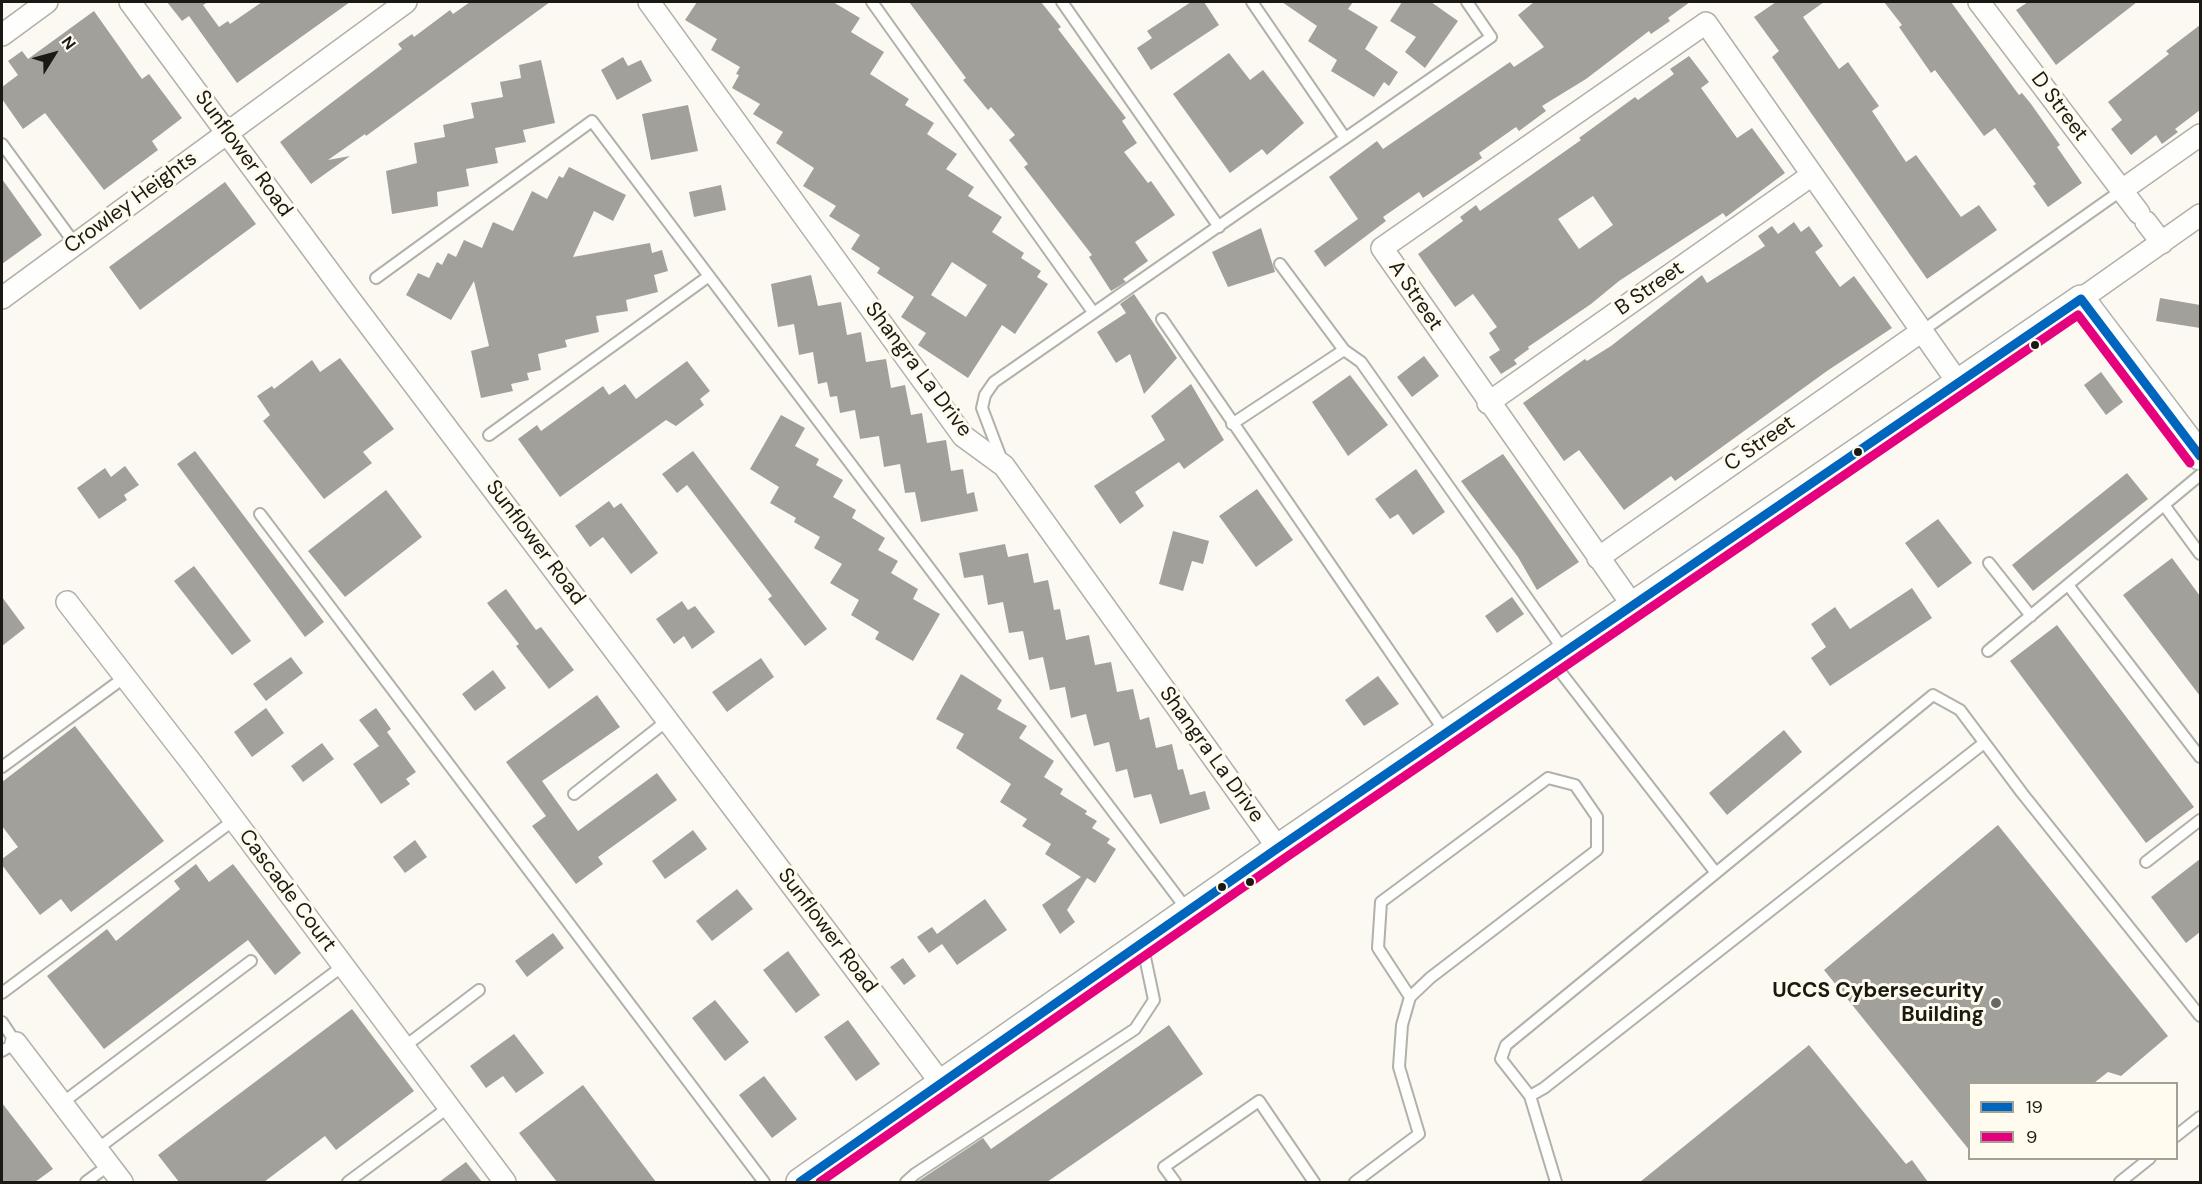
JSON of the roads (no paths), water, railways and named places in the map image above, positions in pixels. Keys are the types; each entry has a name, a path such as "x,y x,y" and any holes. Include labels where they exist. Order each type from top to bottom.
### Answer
{"street":[{"path":"2,35 47,2"},
{"name":"Sunflower Road","path":"130,2 348,297 941,1083"},
{"name":"Crowley Heights","path":"2,298 406,2"},
{"name":"Shangra La Drive","path":"649,2 963,435 1004,466 1278,848"},
{"name":"D Street","path":"1985,3 2162,243"},
{"name":"A Street","path":"1633,606 1488,403 1382,248 1706,24 1812,175"},
{"path":"2121,189 2200,135"},
{"path":"1812,175 1959,384"},
{"name":"B Street","path":"1488,403 1812,175"},
{"path":"801,1182 1278,848 1959,384 2200,215"},
{"path":"2081,299 2200,456"},
{"name":"C Street","path":"1598,558 1922,331"},
{"name":"Cascade Court","path":"67,602 234,820 505,1182"},
{"path":"9,1047 62,1103 122,1182"}],"lane":[{"path":"872,2 1093,312"},
{"path":"1062,2 1218,227"},
{"path":"1252,2 1345,138"},
{"path":"1004,466 982,408 985,395 994,382 1491,37 1467,2"},
{"path":"376,278 592,121 1188,911"},
{"path":"2,144 75,244"},
{"path":"1922,331 2121,189"},
{"path":"1280,264 1344,350 1361,362 1559,657 1716,873"},
{"path":"489,435 709,276"},
{"path":"1162,319 1446,734"},
{"path":"1232,424 1344,350"},
{"path":"1988,651 2200,475"},
{"path":"2164,505 2200,554"},
{"path":"260,514 764,1182"},
{"path":"1989,563 2031,616"},
{"path":"2068,585 2200,757"},
{"path":"2,767 125,677"},
{"path":"1557,1182 1530,1096 1501,1059 1506,1045 1933,695 1960,710 2200,1016"},
{"path":"574,794 668,720"},
{"path":"1530,1096 1544,1088 1984,743"},
{"path":"1355,1182 1419,1134 1399,1066 1402,1025 1410,997 1430,978 1596,850 1597,818 1575,785 1548,778 1381,902 1378,948 1410,997"},
{"path":"2,993 234,820"},
{"path":"2146,862 2200,820"},
{"path":"906,1182 925,1167 1135,1029 1154,1000 1142,943"},
{"path":"62,1103 251,961"},
{"path":"86,1182 103,1157 343,966"},
{"path":"404,1047 479,990"},
{"path":"2,1022 9,1047"},
{"path":"1175,1182 1164,1167 1259,1101 1314,1182"},
{"path":"348,1182 449,1107"},
{"path":"2178,1134 2200,1117"},
{"path":"2120,1182 2148,1160"}],"place":[{"name":"UCCS Cybersecurity Building","path":"1996,1003"}]}
